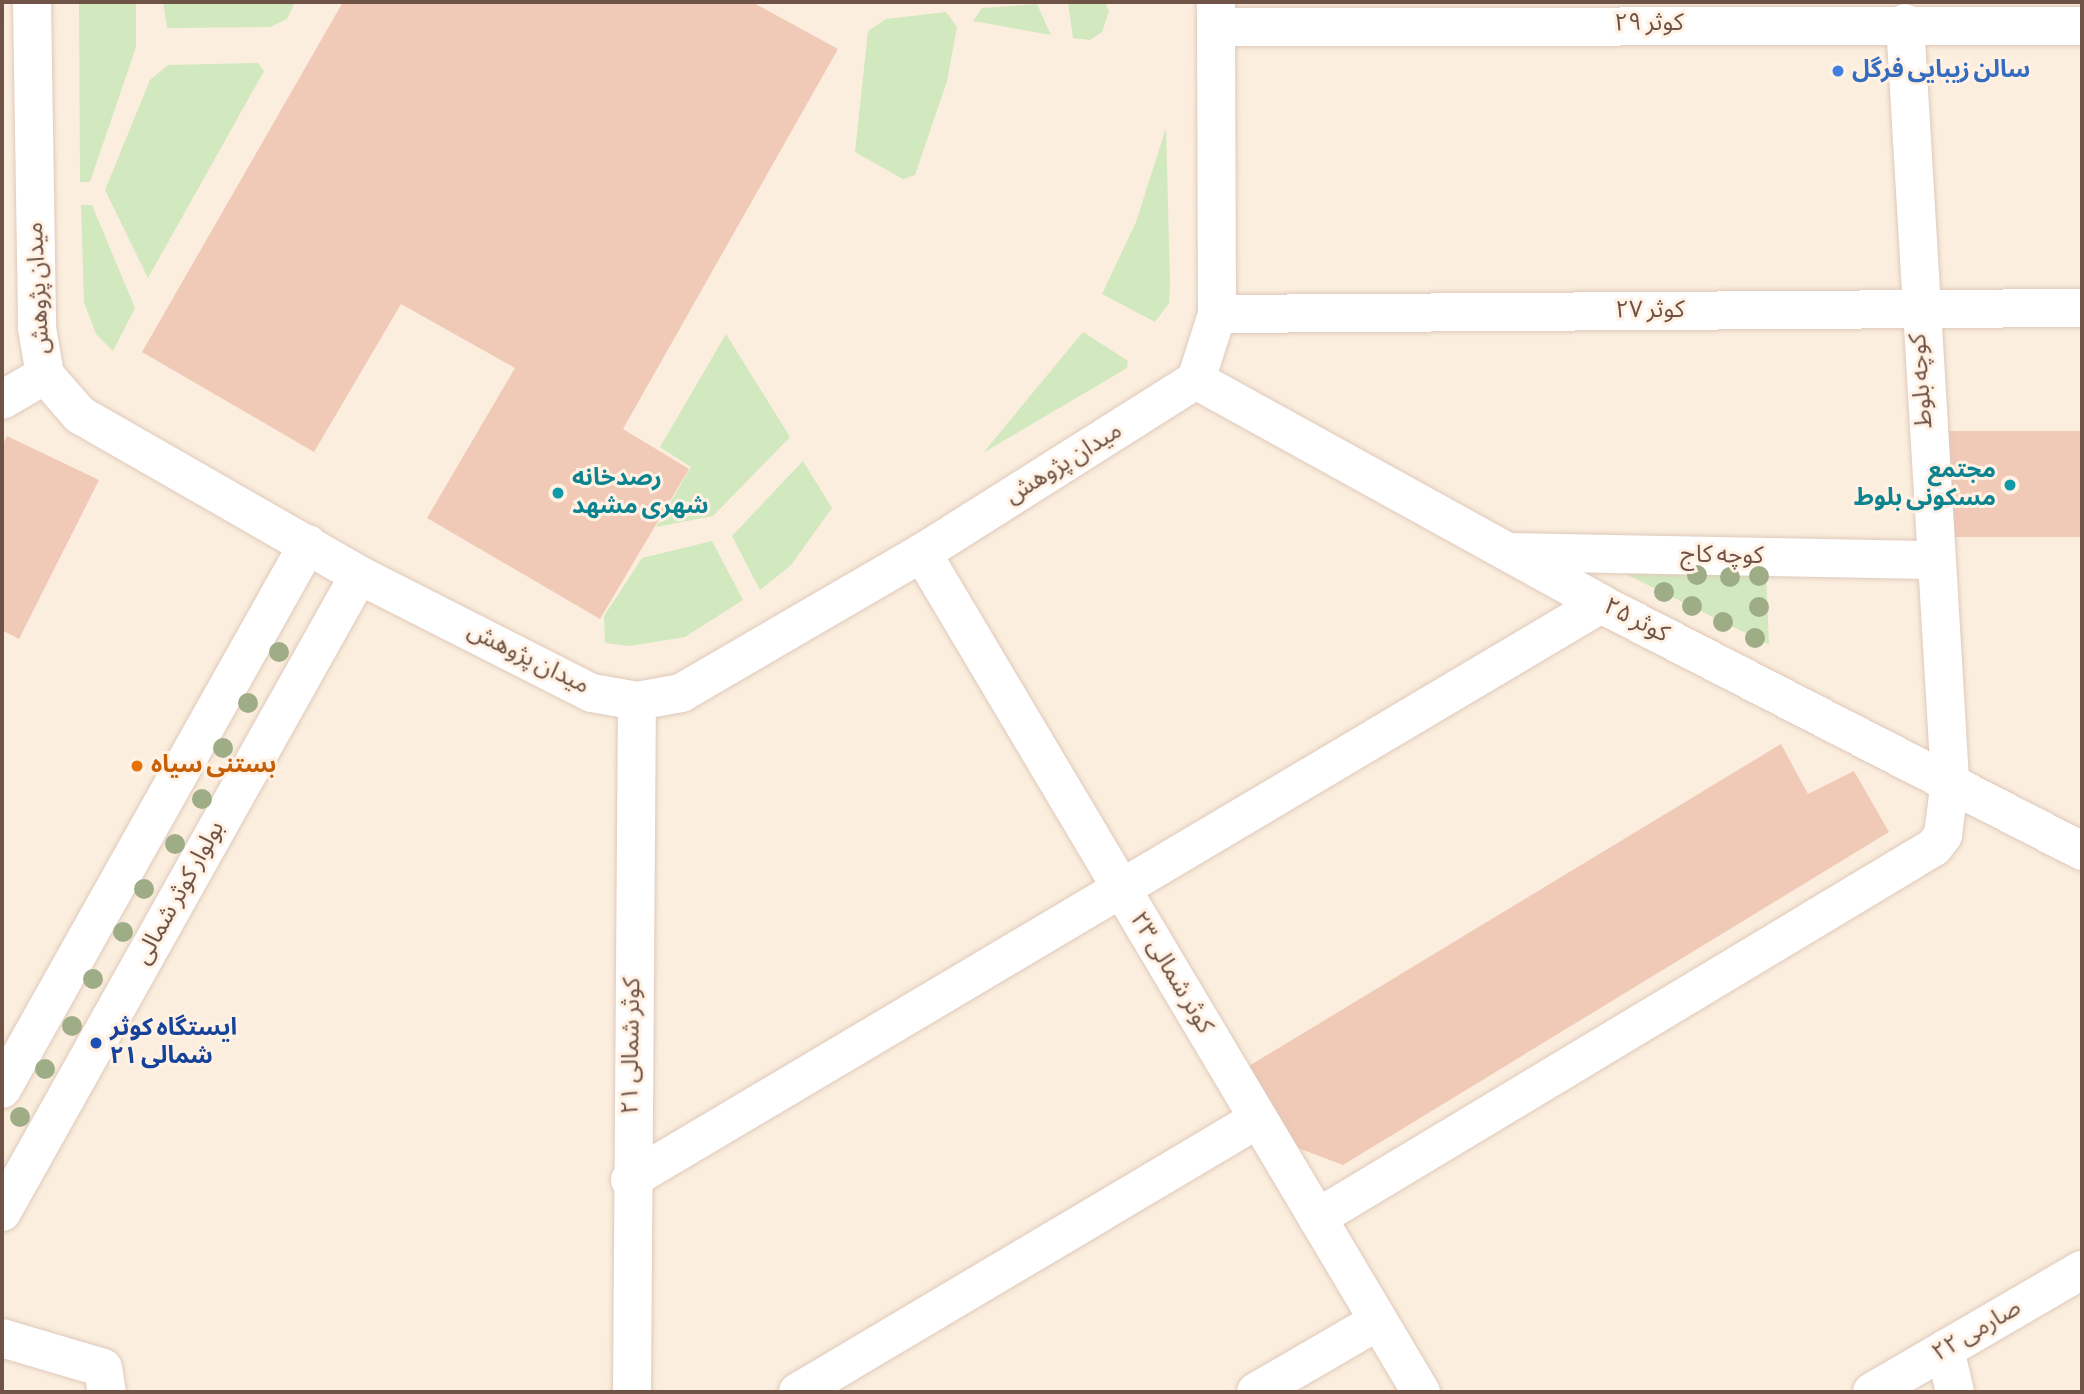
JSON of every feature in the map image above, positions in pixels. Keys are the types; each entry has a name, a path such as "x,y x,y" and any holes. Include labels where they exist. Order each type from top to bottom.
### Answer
{"street":[{"name":"میدان پژوهش","path":"32,2 17,55 37,328 44,375 80,415 359,575 593,693 638,701 681,693 922,553 1196,380"},
{"name":"کوثر ۲۹","path":"1216,15 1905,23 1984,11 2082,26"},
{"path":"1196,380 1217,314 1216,15"},
{"name":"کوچه بلوط","path":"1317,1218 1934,847 1943,835 1951,780 1917,309 1905,23"},
{"name":"کوثر ۲۷","path":"1217,314 2082,308"},
{"path":"2,400 44,375"},
{"name":"کوثر ۲۵","path":"1196,380 1601,604 1951,780 2082,851"},
{"path":"2,1089 308,544"},
{"name":"کوچه کاج","path":"1509,552 1934,560"},
{"name":"کوثر شمالی ۲۳","path":"922,553 1422,1392"},
{"name":"بولوار کوثر شمالی","path":"2,1212 359,575"},
{"path":"630,1180 1601,604"},
{"name":"کوثر شمالی ۲۱","path":"632,1392 630,1180 638,701"},
{"path":"798,1392 1258,1119"},
{"name":"صارمی ۲۲","path":"1872,1392 2082,1270"},
{"path":"1256,1392 1378,1321"},
{"path":"2,1338 103,1368 107,1392"},
{"path":"1945,1349 1955,1392"}],"green space":[{"path":"79,2 136,2 136,47 90,182 80,182"},
{"path":"163,2 295,2 287,19 270,27 167,28"},
{"path":"1068,2 1105,2 1109,11 1102,32 1090,40 1073,38"},
{"path":"1037,4 1051,35 973,21 982,8"},
{"path":"946,12 957,27 947,81 915,175 903,179 855,152 868,31 886,19"},
{"path":"258,63 264,71 148,278 105,190 150,80 168,65"},
{"path":"1166,128 1169,303 1155,322 1102,294 1136,222"},
{"path":"81,205 92,205 135,308 113,351 96,334 84,302"},
{"path":"1083,332 1128,361 1127,368 983,453"},
{"path":"726,334 790,437 713,516 656,527 691,467 660,447"},
{"path":"803,461 832,508 791,565 760,590 732,536"},
{"path":"712,541 743,600 685,637 630,646 605,643 604,616 642,558"},
{"path":"1607,565 1766,571 1769,644 1768,644"}],"building":[{"path":"343,2 752,2 838,49 623,429 689,469 600,619 427,518 515,368 401,304 314,452 142,352"},
{"name":"مجتمع مسکونی بلوط","path":"1937,431 2082,431 2082,537 1937,537"},
{"path":"7,436 99,480 19,639 2,630 2,446"},
{"path":"1781,744 1808,794 1854,771 1889,832 1343,1165 1298,1148 1249,1066"}],"place":[{"name":"سالن زیبایی فرگل","path":"1838,71"},
{"name":"مجتمع مسکونی بلوط","path":"2010,485"},
{"name":"رصدخانه شهری مشهد","path":"558,493"},
{"name":"بستنی سیاه","path":"137,766"},
{"name":"ایستگاه کوثر شمالی ۲۱","path":"96,1043"}]}
